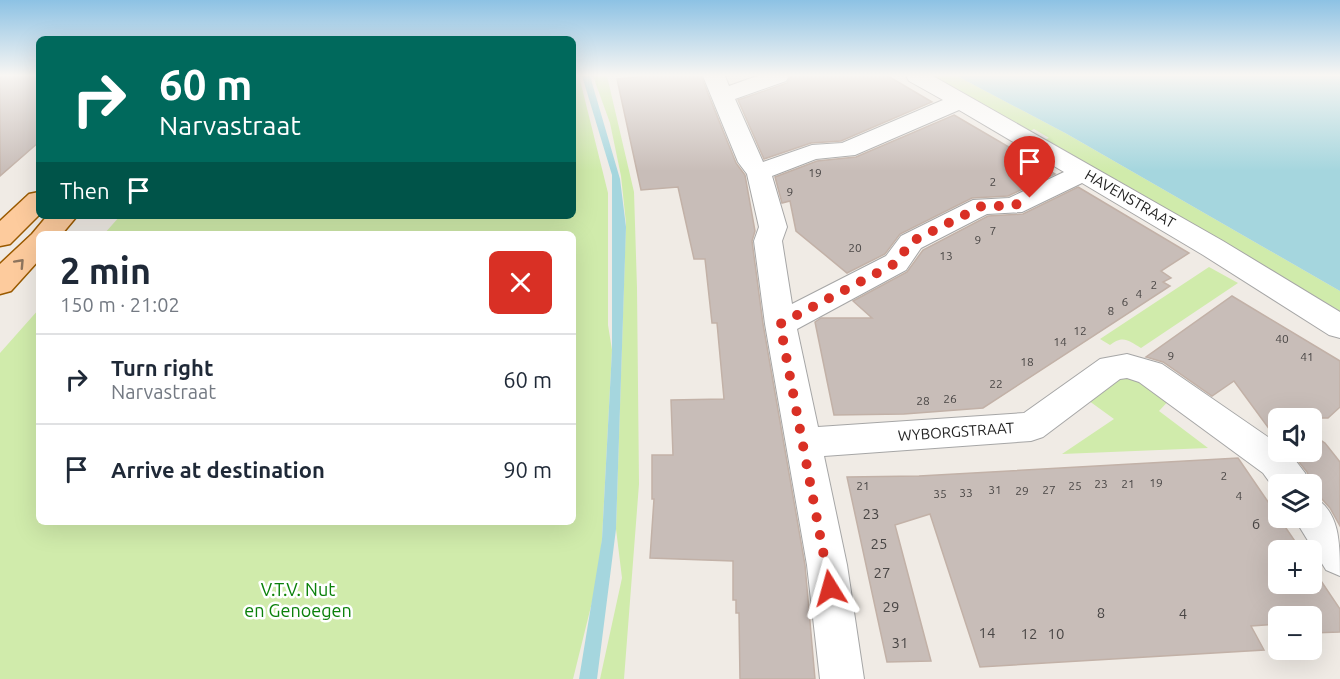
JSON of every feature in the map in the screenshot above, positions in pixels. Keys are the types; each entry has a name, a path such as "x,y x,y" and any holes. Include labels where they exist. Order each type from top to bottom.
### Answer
{"main road":[{"path":"0,237 36,203"},
{"path":"49,231 60,219"},
{"path":"0,283 36,245"}],"street":[{"path":"727,108 750,162 759,173 770,234 780,324 827,565 842,679"},
{"path":"759,173 812,152 846,150 945,108"},
{"name":"HAVENSTRAAT","path":"973,108 1213,248 1340,327"},
{"path":"780,324 896,263 911,242 982,206 1013,206 1084,172"},
{"name":"WYBORGSTRAAT","path":"804,442 1031,427 1112,368 1127,366 1150,373 1284,473"},
{"path":"1321,528 1340,557"}],"green space":[{"name":"V.T.V. Nut en Genoegen","path":"576,108 587,108 608,193 608,325 612,350 598,578 573,679 0,679 0,353 36,312 36,525 576,525 576,231 107,231 117,219 576,219"},
{"path":"604,108 614,108 634,192 637,288 639,484 624,679 600,679 622,578 616,529 626,223 621,176"},
{"path":"985,108 1017,108 1067,134 1340,291 1340,311 1126,185 1044,140 1049,138 1034,129 1028,132"},
{"path":"1209,267 1238,283 1141,348 1122,339 1110,345 1100,339"},
{"path":"1126,372 1173,396 1159,411 1208,448 1062,454 1114,419 1085,398"}],"water":[{"path":"592,108 599,108 620,179 626,227 616,529 597,679 579,679 602,539 612,350 612,175"},
{"path":"1017,108 1340,108 1340,291"}],"building":[{"path":"0,108 36,108 36,145 0,176"},
{"path":"623,108 714,108 736,163 745,175 755,231 752,241 763,324 805,565 815,679 740,679 739,613 736,613 736,600 733,600 733,561 650,558 654,499 652,499 652,455 673,455 671,400 724,399 717,323 712,323 705,259 694,259 678,187 641,190"},
{"path":"741,108 919,108 841,141 811,143 764,159"},
{"path":"954,115 1055,174 1008,196 972,198 900,234 885,254 847,273 796,231 790,201 782,203 775,177 817,161 856,157"},
{"path":"1078,187 1189,253 1161,271 1171,278 1163,282 1170,286 983,408 904,414 834,415 815,322 821,318 872,318 853,301 907,272 923,250 988,216 1023,214"},
{"path":"1232,296 1340,361 1340,407 1328,418 1322,418 1322,408 1268,408 1268,427 1234,381 1212,396 1163,362 1146,357"},
{"path":"1322,441 1340,462 1340,526 1322,499 1322,474 1308,474 1299,462 1322,462"},
{"path":"1238,458 1268,502 1268,528 1286,528 1294,540 1268,540 1268,594 1322,594 1322,582 1340,609 1340,632 1322,633 1322,606 1268,606 1268,625 1251,626 1264,650 980,667 930,514 895,525 931,661 887,662 847,477 919,476"}],"route":[{"path":"830,588 780,324 896,263 911,242 982,206 1013,206 1030,198"}]}
